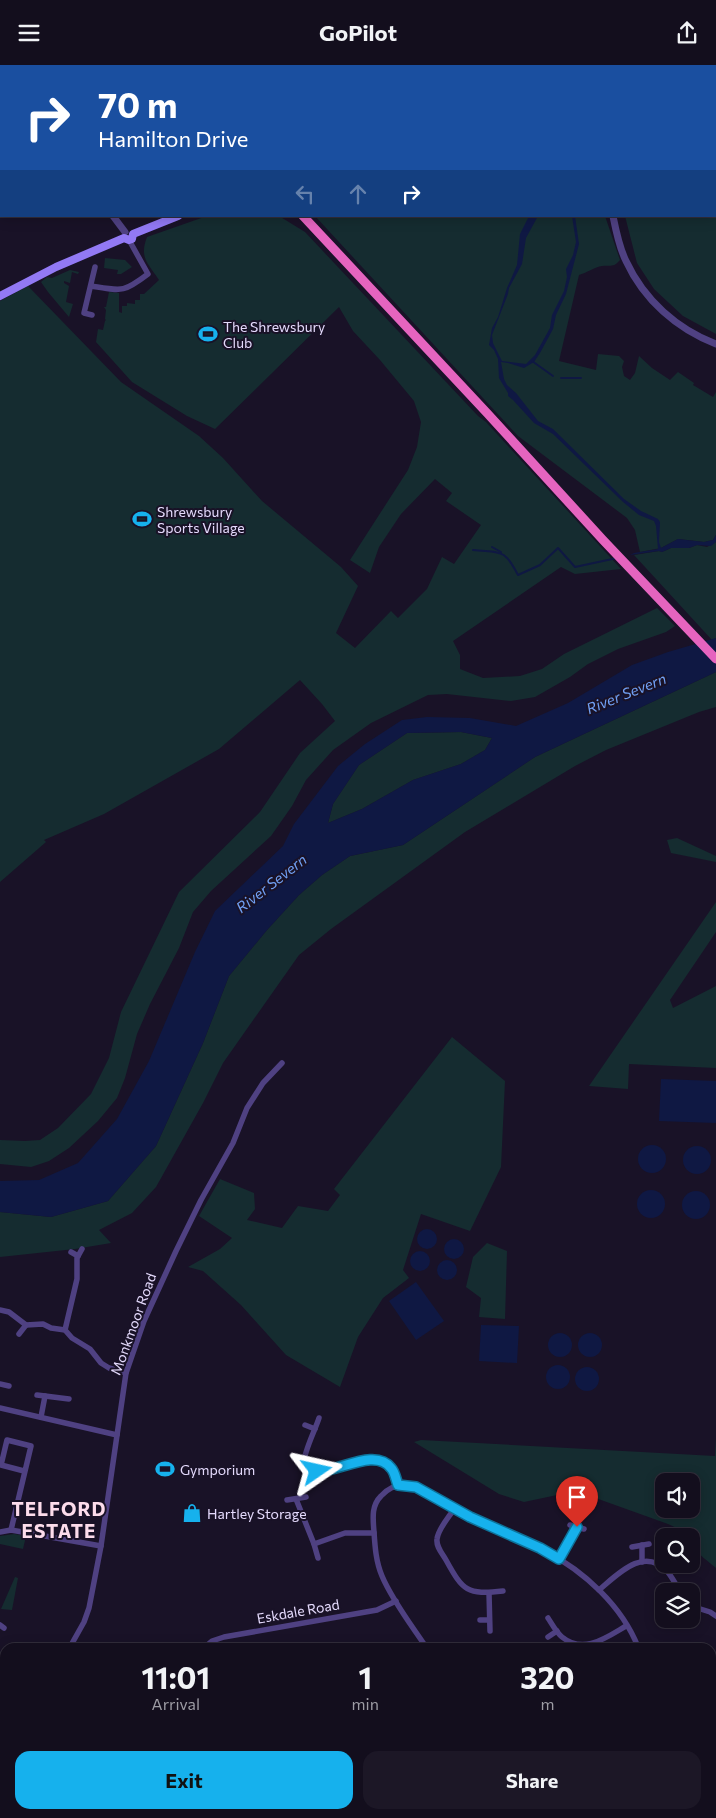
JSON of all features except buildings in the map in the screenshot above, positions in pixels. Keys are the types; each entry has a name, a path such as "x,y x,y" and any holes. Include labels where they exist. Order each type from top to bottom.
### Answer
{"highway":[{"path":"304,217 603,540 716,659"}],"main road":[{"path":"0,296 56,267 176,217"}],"street":[{"path":"91,286 108,289 127,289 148,274 128,236 114,217"},
{"path":"613,217 626,262 652,301 666,315 684,328 716,344"},
{"path":"92,315 84,313 94,267"},
{"name":"Monkmoor Road","path":"72,1643 84,1622 89,1608 101,1546 126,1373 144,1321 201,1200 233,1143 247,1108 263,1083 282,1063"},
{"path":"65,1330 77,1279 78,1256 82,1249"},
{"path":"71,1252 78,1256"},
{"path":"0,1310 9,1312 26,1325 43,1324 51,1328 65,1330 72,1338 90,1349 101,1363 109,1368 126,1373"},
{"path":"19,1334 26,1325"},
{"path":"0,1384 9,1386"},
{"path":"37,1395 69,1399"},
{"path":"40,1417 45,1396"},
{"path":"0,1408 117,1435"},
{"path":"319,1418 302,1465 308,1469 325,1472 358,1461 378,1460 386,1463 392,1469 398,1485"},
{"path":"305,1425 315,1429"},
{"path":"11,1530 31,1446 7,1440 1,1465 24,1471"},
{"path":"423,1643 385,1582 380,1569 374,1533 373,1515 376,1502 385,1492 398,1485 416,1487 454,1509 540,1548 559,1559 578,1572 599,1591 618,1612 636,1643"},
{"path":"287,1500 306,1497"},
{"path":"296,1499 318,1557"},
{"path":"454,1509 438,1534 438,1546 456,1578 464,1587 474,1592 489,1593 503,1591"},
{"path":"570,1525 584,1529"},
{"path":"559,1559 577,1527"},
{"path":"0,1532 11,1530 101,1546"},
{"path":"314,1544 345,1533 374,1533"},
{"path":"632,1547 649,1544"},
{"path":"642,1545 642,1562"},
{"path":"599,1591 626,1568 642,1562 653,1563 666,1570 675,1583"},
{"path":"489,1593 490,1631"},
{"name":"Eskdale Road","path":"211,1643 219,1638 377,1610 396,1601"},
{"path":"700,1609 716,1616"},
{"path":"548,1618 561,1636 572,1643"},
{"path":"480,1620 489,1620"},
{"path":"592,1643 626,1626"},
{"path":"548,1637 557,1631"}],"green space":[{"path":"204,217 281,217 305,232 478,416 486,422 621,569 575,574 561,567 453,641 460,655 460,669 483,678 520,676 542,669 564,654 657,608 675,626 666,632 618,649 588,664 570,677 535,697 511,701 447,694 428,695 371,723 333,750 306,780 292,806 271,836 211,891 193,912 179,948 137,1034 125,1078 117,1098 98,1121 69,1148 49,1161 31,1167 0,1164 0,1140 40,1140 58,1128 91,1094 109,1058 121,1012 179,892 260,812 300,753 335,721 300,680 219,749 104,814 44,840 46,842 0,882 0,301 28,286 121,382 199,436 223,458 262,501 341,567 358,586 336,633 355,648 391,611 398,618 427,589 442,557 454,564 481,525 446,501 452,493 435,479 401,514 379,547 370,573 350,560 408,470 417,447 421,422 414,401 353,331 339,307 215,429 187,416 132,382 96,342 98,329 103,330 106,320 106,310 104,307 106,307 109,292 119,293 119,312 122,313 122,306 127,306 127,303 135,304 135,300 140,300 140,294 144,294 159,280 144,255 147,237"},
{"path":"316,217 605,217 620,260 614,265 599,267 579,275 559,361 596,370 598,354 619,356 624,361 622,367 624,376 630,380 635,373 639,356 652,368 670,380 678,372 694,383 693,385 713,397 716,392 716,535 713,540 704,542 678,539 661,548 640,552 635,530 627,518 518,436"},
{"path":"625,217 716,217 716,334 683,316 654,289 637,263"},
{"path":"105,258 125,260 132,267 121,274 117,274 118,270 104,268"},
{"path":"70,270 79,272 78,274 72,272 70,283 64,281 69,286 66,302 73,304 69,317 41,282 47,277 52,278"},
{"path":"716,542 716,638 712,640 634,555 662,552 671,548 689,548 697,545 707,547"},
{"path":"716,672 716,707 699,712 606,750 575,766 465,832 331,929 299,955 223,1063 156,1187 132,1213 99,1230 111,1243 0,1257 0,1212 51,1217 108,1201 156,1146 203,1043 229,976 299,895 322,875 350,856 403,845 535,757"},
{"path":"461,732 492,738 485,750 461,764 413,780 362,809 328,823 333,804 359,765 407,733"},
{"path":"677,838 716,856 716,862 671,853 667,840"},
{"path":"716,902 716,932 670,1000 673,1008 716,986 716,1068 629,1064 628,1089 589,1086"},
{"path":"452,1037 505,1081 501,1167 470,1231 421,1214 403,1270 409,1278 383,1298 358,1337 340,1387 286,1355 241,1305 203,1271 188,1267 220,1249 232,1238 199,1216 220,1179 254,1193 255,1209 247,1220 282,1228 298,1206 328,1211 340,1195 334,1189"},
{"path":"487,1243 507,1251 505,1319 479,1317 481,1298 466,1287 473,1257"},
{"path":"716,1438 716,1568 700,1554 700,1528 677,1528 576,1491 524,1502 499,1494 414,1442 421,1440 715,1456"},
{"path":"14,1534 26,1536 23,1549 0,1544 0,1536"},
{"path":"15,1577 18,1578 12,1610 1,1609"}],"water":[{"path":"528,217 537,217 526,238 522,264 509,288 492,335 493,343 502,361 526,364 535,355 550,328 552,315 564,291 567,277 566,269 573,255 576,242 572,217 575,217 579,244 566,294 556,315 553,329 540,353 534,362 524,368 501,362 507,385 516,393 538,421 553,429 624,499 641,511 658,519 660,522 659,542 661,548 678,539 704,542 713,540 716,535 716,542 711,546 697,545 689,548 671,548 662,552 630,555 658,549 654,521 639,515 623,502 553,434 534,423 508,396 499,378 498,359 494,350 489,345 492,328 498,317 517,265 520,234"},
{"name":"River Severn","path":"716,638 716,672 535,757 403,845 350,856 322,875 299,895 229,976 203,1043 156,1146 108,1201 51,1217 0,1212 0,1181 39,1180 78,1163 117,1119 149,1061 195,952 215,911 283,846 294,824 338,766 365,744 402,720 427,717 470,718 516,726 568,703 632,665","holes":["461,732 492,738 485,750 461,764 413,780 362,809 328,823 333,804 359,765 407,733"]},
{"path":"661,1079 716,1081 716,1123 659,1121"},
{"path":"652,1145 662,1149 666,1159 662,1169 652,1173 642,1169 638,1159 642,1149"},
{"path":"697,1146 707,1150 711,1160 707,1170 697,1174 687,1170 683,1160 687,1150"},
{"path":"651,1190 661,1194 665,1204 661,1214 651,1218 641,1214 637,1204 641,1194"},
{"path":"696,1191 706,1195 710,1205 706,1215 696,1219 686,1215 682,1205 686,1195"},
{"path":"427,1229 434,1232 437,1239 434,1246 427,1249 420,1246 417,1239 420,1232"},
{"path":"454,1239 461,1242 464,1249 461,1256 454,1259 447,1256 444,1249 447,1242"},
{"path":"420,1251 427,1254 430,1261 427,1268 420,1271 413,1268 410,1261 413,1254"},
{"path":"447,1260 454,1263 457,1270 454,1277 447,1280 440,1277 437,1270 440,1263"},
{"path":"416,1282 444,1321 416,1340 389,1301"},
{"path":"481,1325 519,1326 517,1363 479,1361"},
{"path":"560,1333 569,1336 572,1345 569,1354 560,1357 551,1354 548,1345 551,1336"},
{"path":"590,1333 599,1336 602,1345 599,1354 590,1357 581,1354 578,1345 581,1336"},
{"path":"558,1365 567,1368 570,1377 567,1386 558,1389 549,1386 546,1377 549,1368"},
{"path":"587,1367 596,1370 599,1379 596,1388 587,1391 578,1388 575,1379 578,1370"}],"waterway":[{"path":"532,361 553,376"},
{"path":"561,378 581,378"},
{"path":"492,547 501,552"},
{"path":"473,550 501,553 509,560 518,575 540,565 558,548 575,567 617,558"}],"place":[{"name":"The Shrewsbury Club","path":"208,334"},
{"name":"Shrewsbury Sports Village","path":"142,519"},
{"name":"Gymporium","path":"165,1469"},
{"name":"Hartley Storage","path":"192,1513"}],"district":[{"name":"TELFORD ESTATE","path":"59,1519"}],"route":[{"path":"317,1471 335,1470 358,1461 378,1460 389,1465 398,1485 416,1487 454,1509 540,1548 559,1559 577,1527"}]}
